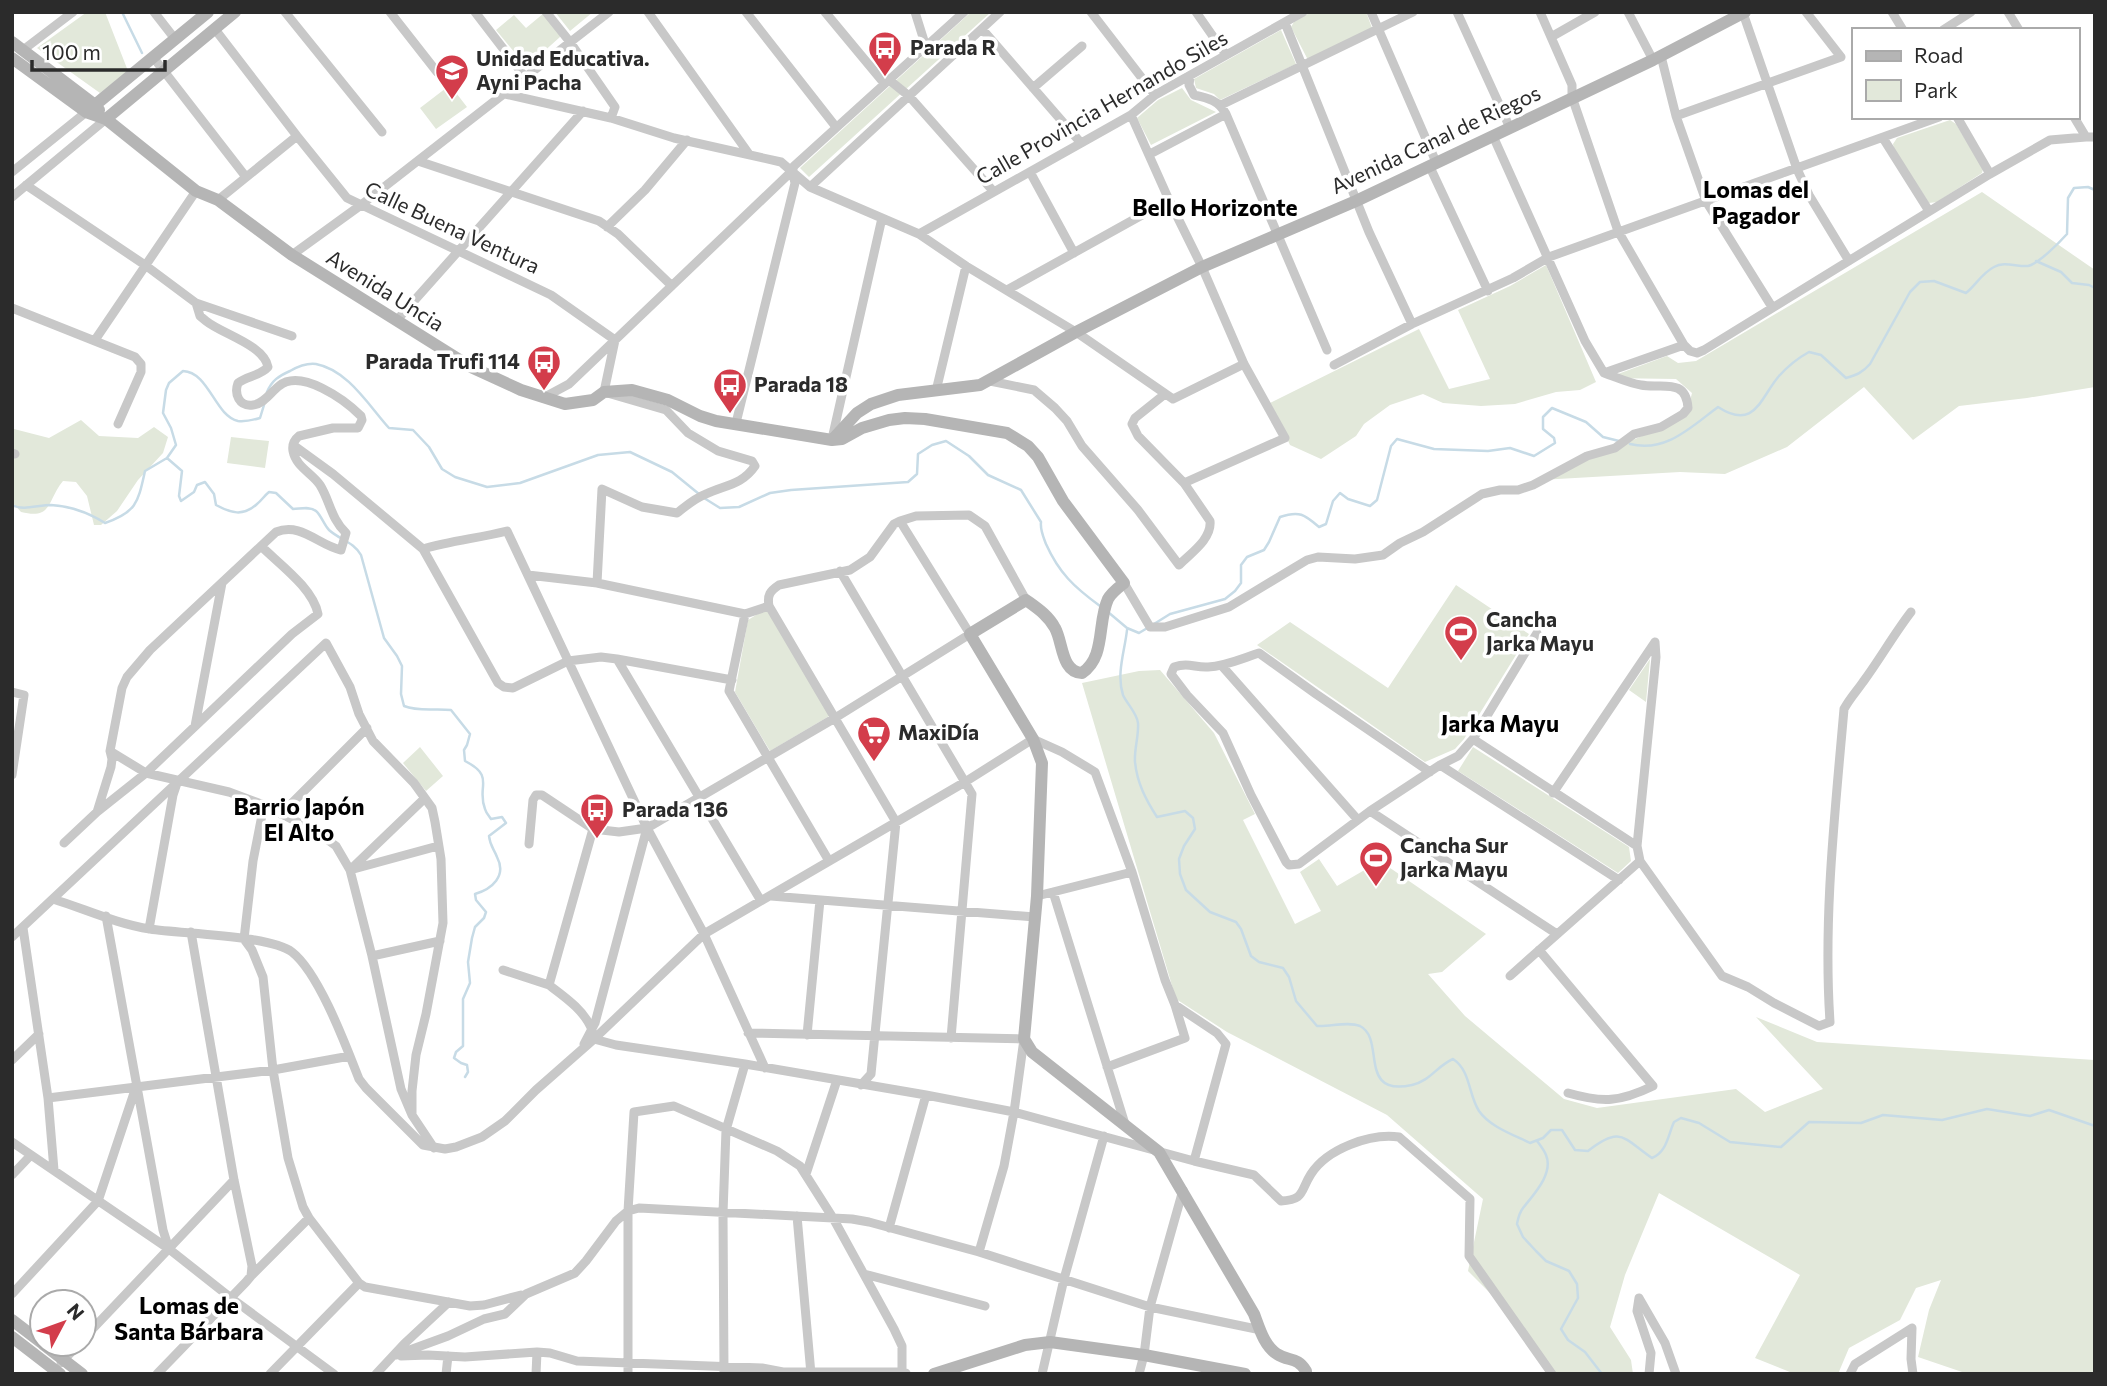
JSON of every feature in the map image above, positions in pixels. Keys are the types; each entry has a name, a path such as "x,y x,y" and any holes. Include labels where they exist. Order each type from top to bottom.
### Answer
{"street":[{"path":"16,50 73,12"},
{"path":"154,12 175,39"},
{"path":"12,172 208,12"},
{"path":"12,197 235,12"},
{"path":"285,12 382,132"},
{"path":"390,12 438,72"},
{"path":"475,12 525,77"},
{"path":"546,12 615,107 611,118"},
{"path":"292,255 361,205 609,12"},
{"path":"648,12 749,154"},
{"path":"746,12 836,127"},
{"path":"825,12 886,81 909,96 994,192"},
{"path":"544,398 569,384 836,127 964,12"},
{"path":"810,187 1000,12"},
{"path":"1091,12 1155,95"},
{"path":"1195,12 1226,55"},
{"name":"Calle Provincia Hernando Siles","path":"919,234 1131,115 1155,95 1302,12"},
{"path":"1371,12 1488,290"},
{"path":"1150,154 1303,66 1413,12"},
{"path":"1457,12 1510,128"},
{"path":"1540,12 1572,85 1572,97 1618,231 1684,345 1697,353 2050,140 2091,137"},
{"path":"1551,37 1595,12"},
{"path":"1628,12 1657,58 1706,201 1772,307"},
{"path":"1676,116 1841,57 1806,12"},
{"path":"1892,12 1902,28"},
{"path":"1946,28 1971,12"},
{"path":"2008,12 2018,28"},
{"path":"914,13 926,47"},
{"path":"1744,13 1808,195 1849,261"},
{"name":"Avenida Canal de Riegos","path":"832,440 857,413 872,404 898,395 980,385 990,381 1076,332 1202,267 1356,201 1657,58 1744,13"},
{"path":"1285,23 1356,201 1412,324"},
{"name":"Calle Buena Ventura","path":"214,28 347,198 551,295 615,340"},
{"path":"982,29 1081,143"},
{"path":"1033,88 1082,46"},
{"name":"Avenida Uncia","path":"16,50 195,191 218,200 292,255 471,367 498,381 565,404 593,400 604,392 632,390 667,400 716,421 832,440"},
{"path":"153,57 246,177"},
{"path":"1190,76 1189,85 1194,95 1210,99 1224,110 1328,350"},
{"path":"505,94 583,111 652,132 781,162 793,169 810,187 919,234 1076,332 1173,399 1244,364"},
{"path":"397,320 583,111"},
{"path":"1131,115 1244,364 1285,438 1184,483"},
{"path":"1334,365 1412,324 1488,290 1549,257 1934,119"},
{"path":"1958,119 1990,174"},
{"path":"2076,119 2091,137"},
{"path":"218,200 297,136"},
{"path":"882,218 832,440 842,439 862,428 889,420 925,419 1007,433 1018,439 1038,457 1063,501 1124,583 1150,627 1165,627 1229,607 1307,560 1318,557 1355,559 1383,555 1482,495 1533,485 1587,456 1615,448 1634,434 1661,427 1684,414 1688,408 1685,393 1678,388 1669,385 1644,386 1604,373 1585,341 1493,136"},
{"path":"1883,138 1929,211"},
{"path":"607,227 645,190 687,141"},
{"path":"418,161 599,221 618,234 672,286"},
{"path":"736,423 795,183 793,169"},
{"path":"1030,172 1074,253"},
{"path":"26,186 145,265 196,303 292,337"},
{"path":"95,340 195,191"},
{"path":"1007,290 1170,200"},
{"path":"936,391 966,265"},
{"path":"97,812 113,760 110,751 122,688 127,677 150,650 276,532 293,528 328,548 341,551 346,533 334,519 319,484 300,466 293,452 293,445 299,436 333,428 358,428 362,419 337,395 299,381 285,382 258,404 251,405 240,401 237,395 238,383 264,372 268,367 267,362 262,355 206,321 200,316 196,303"},
{"path":"12,308 135,357 141,364 141,372 118,424"},
{"path":"597,583 602,489 642,507 677,513 691,501 748,476 755,466 752,461 718,451 688,433 666,410 604,392 615,340"},
{"path":"1604,373 1684,345"},
{"path":"990,381 1034,390 1055,408 1067,421 1082,446 1138,510 1179,565 1208,536 1210,521 1184,483 1138,436 1132,424 1135,418 1165,394"},
{"path":"293,445 423,550 498,683 505,687 513,688 568,661 601,657 732,680"},
{"path":"861,1084 871,1074 896,822 769,606 768,597 771,590 779,585 850,570 870,557 894,524 900,521 916,516 969,515 985,526 1026,600 1047,617 1056,629 1069,668 1075,673 1082,673 1096,656 1109,596 1124,583"},
{"path":"900,521 1033,739 1042,764 1037,896 1024,1039 1004,1166 979,1252"},
{"path":"423,550 443,543 507,531 647,828 704,934 765,1068"},
{"path":"64,843 97,812 146,773 292,634 318,614 307,591 261,546"},
{"path":"840,571 972,794 951,1038"},
{"path":"528,575 597,583 746,614 769,606"},
{"path":"195,727 222,583"},
{"path":"528,844 533,800 536,795 542,795 593,829 619,832 647,828 835,718 1026,600"},
{"path":"1553,793 1655,642 1656,657 1637,846 1640,861 1722,976 1748,987 1819,1026 1830,1022 1827,981 1829,906 1844,709 1911,612"},
{"path":"746,614 729,691 829,860"},
{"path":"1430,772 1259,653 1222,666 1206,668 1183,664 1174,667 1171,674 1223,733 1286,862 1294,866 1370,811 1458,756 1473,739 1537,633"},
{"path":"12,937 326,643 350,687 359,714 373,741 414,783 432,808 439,846 443,923 416,1055 412,1115"},
{"path":"617,659 761,901"},
{"path":"1222,666 1358,820"},
{"path":"12,692 24,695 12,775"},
{"path":"281,814 367,728"},
{"path":"53,899 149,929 244,939 276,944 291,951 299,958 323,996 359,1079 372,1096 424,1145 434,1149 456,1147 493,1130 704,934 965,782 1033,739"},
{"path":"1033,739 1062,752 1095,772 1132,872 1185,1038 1107,1068"},
{"path":"1473,739 1637,846"},
{"path":"110,751 146,773 229,792 264,805 327,838 343,856 350,870 372,956 401,1090 412,1115 434,1149"},
{"path":"1440,765 1619,880"},
{"path":"149,929 173,795 178,781"},
{"path":"350,870 425,798"},
{"path":"264,805 253,861 244,939 252,950 263,977 273,1070 288,1158 303,1207 359,1283 374,1289 470,1306 505,1300 563,1279 581,1268 616,1221 628,1211 653,1208 852,1219 979,1252 1150,1307 1261,1330"},
{"path":"1370,811 1557,934"},
{"path":"593,1035 647,828"},
{"path":"549,985 593,829"},
{"path":"350,870 439,846"},
{"path":"1510,976 1640,861"},
{"path":"1037,896 1132,872"},
{"path":"1053,892 1125,1124"},
{"path":"771,896 1035,917"},
{"path":"807,1035 820,900"},
{"path":"106,916 136,1088 163,1230 169,1248"},
{"path":"23,928 48,1098 54,1170"},
{"path":"191,932 234,1180 252,1266 251,1276"},
{"path":"372,956 440,941"},
{"path":"1539,950 1653,1086 1630,1098 1594,1100 1568,1093"},
{"path":"503,970 549,985 588,1019 593,1035 616,1045 745,1064 1014,1112 1254,1175 1281,1201 1292,1201 1302,1194 1311,1173 1336,1150 1385,1135 1399,1137 1469,1199 1469,1256 1552,1374"},
{"path":"1175,1005 1217,1033 1226,1044 1194,1161"},
{"path":"12,1060 39,1034"},
{"path":"748,1034 1024,1039"},
{"path":"1024,1039 1032,1052 1159,1152 1254,1314 1265,1340 1277,1354 1299,1362 1307,1371 1306,1374"},
{"path":"48,1098 273,1070 350,1056"},
{"path":"724,1371 723,1213 726,1130 745,1064"},
{"path":"806,1174 837,1080"},
{"path":"12,1294 98,1201 136,1088"},
{"path":"889,1228 926,1095"},
{"path":"396,1355 464,1357 537,1352 577,1361 628,1363 724,1371 762,1368 783,1372 904,1373 902,1346 833,1218 806,1174 791,1158 674,1106 634,1112 628,1211 628,1363 628,1374"},
{"path":"1042,1374 1064,1279 1104,1136"},
{"path":"12,1142 169,1248 231,1298 334,1374"},
{"path":"12,1175 31,1155"},
{"path":"98,1323 234,1180"},
{"path":"1139,1374 1150,1307 1183,1190"},
{"path":"797,1216 810,1372"},
{"path":"157,1374 309,1218"},
{"path":"864,1274 985,1306"},
{"path":"270,1374 359,1283"},
{"path":"396,1355 500,1315 526,1294"},
{"path":"1649,1374 1651,1353 1637,1311 1639,1298 1665,1343 1676,1374"},
{"path":"505,1300 509,1310"},
{"path":"376,1374 449,1302"},
{"path":"12,1320 28,1333"},
{"path":"1850,1374 1855,1364 1912,1328 1913,1374"},
{"path":"12,1337 57,1369 82,1374"},
{"path":"934,1374 1025,1345 1050,1342 1144,1355 1238,1373"},
{"path":"536,1374 537,1352"},
{"path":"446,1374 449,1356"}],"green space":[{"path":"87,12 105,12 128,71 100,93 37,48"},
{"path":"555,12 593,12 570,31"},
{"path":"971,12 991,12 809,177 800,168"},
{"path":"1311,12 1366,12 1372,28 1308,60 1291,27 1294,22"},
{"path":"544,13 560,33 560,37 531,63 524,64 496,30 514,15 526,28"},
{"path":"1281,30 1296,64 1220,100 1214,94 1196,88 1194,79"},
{"path":"450,85 467,107 436,129 420,108"},
{"path":"1182,88 1191,100 1216,112 1151,145 1137,118 1158,100"},
{"path":"1950,120 1956,124 1983,169 1982,173 1937,202 1929,203 1893,144 1897,138"},
{"path":"1982,192 2095,270 2095,387 1959,406 1913,440 1864,387 1787,447 1725,474 1680,472 1540,480 1686,417 1692,393 1676,379 1607,378 1667,356 1678,363 1696,361"},
{"path":"1546,265 1596,382 1580,390 1556,392 1515,404 1481,406 1443,403 1423,394 1390,405 1364,424 1356,436 1321,459 1290,445 1270,403 1419,329 1449,389 1490,379 1458,310 1510,286"},
{"path":"81,420 99,436 138,438 154,427 168,437 163,453 138,480 117,511 101,525 94,525 87,496 76,482 63,481 44,511 31,514 21,512 12,502 14,429 49,438"},
{"path":"231,437 269,441 265,468 227,463"},
{"path":"1456,585 1529,634 1464,739 1455,749 1425,762 1257,645 1290,622 1388,688"},
{"path":"767,608 831,715 770,751 735,692 748,620"},
{"path":"1650,659 1646,702 1629,690"},
{"path":"1160,670 1214,733 1255,814 1243,820 1295,924 1321,911 1300,872 1319,859 1337,886 1380,861 1486,934 1442,972 1428,974 1465,1016 1564,1099 1597,1108 1736,1089 1765,1112 1823,1089 1756,1017 1817,1042 2095,1060 2095,1374 1968,1374 1918,1357 1929,1310 1941,1280 1916,1288 1900,1320 1849,1348 1838,1374 1795,1374 1755,1358 1800,1275 1659,1193 1625,1275 1610,1327 1631,1360 1633,1374 1553,1374 1520,1323 1468,1271 1483,1199 1387,1115 1227,1032 1176,999 1082,683 1139,671"},
{"path":"420,747 443,776 426,791 403,763"},
{"path":"1473,747 1629,847 1631,861 1618,873 1458,771"}],"waterway":[{"path":"122,12 142,53"},
{"path":"1630,444 1643,446 1667,442 1718,407 1730,413 1749,414 1782,372 1809,352 1821,355 1846,378 1860,373 1870,364 1910,292 1920,282 1934,281 1966,293 1986,272 1998,265 2032,264 2067,234 2068,198 2074,188 2088,187 2095,190"},
{"path":"2036,261 2061,272 2072,283 2095,288"},
{"path":"267,392 276,379 296,368 313,364 328,368 348,381 389,428 413,430 429,447 442,469 455,477 487,487 520,483 598,455 630,452 672,472 699,494"},
{"path":"12,505 21,508 51,505 65,507 86,513 105,523 124,515 138,498 145,471 167,458 176,445 163,413 169,383 183,371 192,373 199,379 223,411 238,421 260,418 264,405"},
{"path":"1154,624 1170,614 1225,599 1235,591 1241,583 1241,565 1247,557 1264,550 1280,517 1302,515 1319,527 1326,524 1333,501 1340,493 1348,499 1370,506 1377,500 1391,446 1397,439 1434,449 1488,451 1510,448 1534,456 1555,443 1554,438 1543,429 1543,417 1552,408 1586,422 1603,437 1619,441"},
{"path":"704,498 720,508 739,507 770,493 908,482 917,474 918,454 932,445 946,441 969,456 988,475 1021,490 1041,522 1041,530 1056,563 1075,586 1100,606"},
{"path":"167,458 182,471 179,496 181,501 194,492 197,485 205,482 214,494 216,505 232,512 247,511 269,492 276,493 293,509 314,509 329,530 355,547 361,555 384,638 402,666 401,694 404,706 451,710 470,734 464,750 465,761 483,777 485,810 491,819 502,817 506,823 489,836 500,864 499,876 487,889 475,894 476,900 486,912 475,927 472,938 468,962 470,983 463,999 463,1046 454,1058 467,1065 468,1072 465,1077"},
{"path":"1108,612 1127,628 1139,633 1149,627"},
{"path":"1127,630 1120,679 1123,695 1138,723 1135,762 1140,784 1157,817 1185,811 1193,818 1195,829 1179,859 1180,874 1186,890 1210,912 1236,922 1251,956 1259,962 1283,968 1289,977 1296,1001 1317,1026 1360,1026 1371,1042 1378,1075 1384,1083 1395,1086 1418,1083 1453,1059 1463,1070 1479,1111 1489,1122 1510,1134 1530,1143 1543,1138 1551,1130 1562,1130 1575,1150 1588,1151 1608,1138 1622,1137 1652,1158 1661,1152 1674,1122 1681,1118 1699,1123 1730,1142 1781,1147 1809,1122 1861,1123 1883,1115 1942,1120 1987,1109 2030,1116 2049,1110 2095,1126"},
{"path":"1537,1141 1546,1155 1547,1169 1541,1184 1521,1212 1517,1224 1523,1237 1536,1251 1546,1261 1569,1271 1577,1284 1578,1298 1561,1329 1568,1340 1585,1352 1602,1374"}],"place":[{"name":"Parada R","path":"885,78"},
{"name":"Unidad Educativa. Ayni Pacha","path":"452,101"},
{"name":"Parada Trufi 114","path":"544,392"},
{"name":"Parada 18","path":"730,415"},
{"name":"Cancha Jarka Mayu","path":"1461,662"},
{"name":"MaxiDía","path":"874,763"},
{"name":"Parada 136","path":"597,840"},
{"name":"Cancha Sur Jarka Mayu","path":"1376,888"}],"district":[{"name":"Lomas del Pagador","path":"1756,203"},
{"name":"Bello Horizonte","path":"1215,208"},
{"name":"Jarka Mayu","path":"1500,724"},
{"name":"Barrio Japón El Alto","path":"299,820"},
{"name":"Lomas de Santa Bárbara","path":"189,1319"}]}
